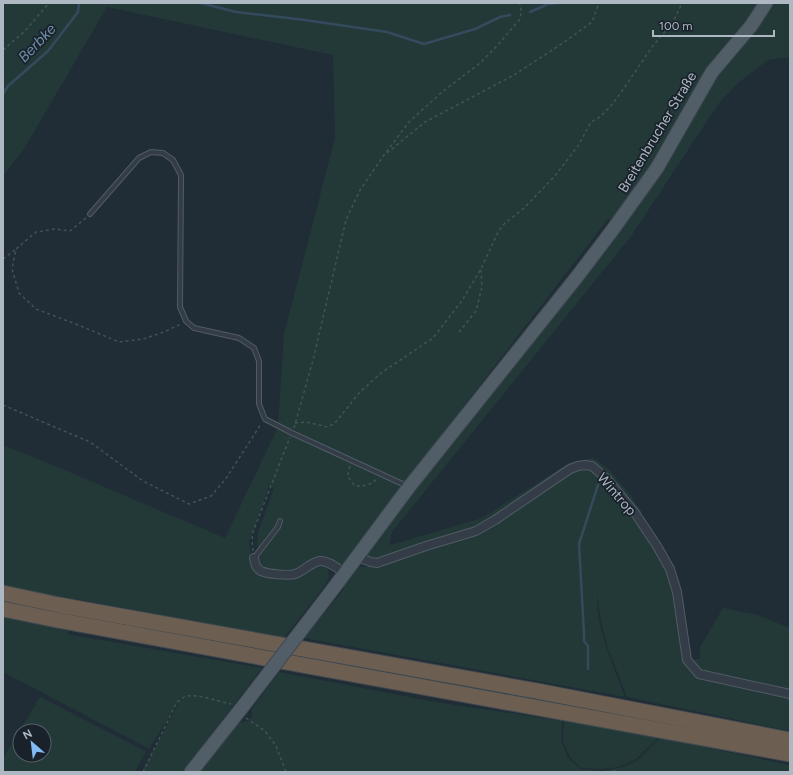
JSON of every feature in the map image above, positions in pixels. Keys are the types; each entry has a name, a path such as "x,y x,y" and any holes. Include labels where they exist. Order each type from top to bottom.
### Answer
{"highway":[{"path":"3,593 59,605 537,691 790,740"},
{"path":"3,609 790,754"}],"main road":[{"name":"Breitenbrucher Straße","path":"191,772 239,707 336,585 409,487 576,278 615,226 657,168 712,72 751,26 766,3"}],"street":[{"name":"Wintrop","path":"357,557 377,563 476,531 495,520 570,469 585,465 592,466 607,479 635,513 670,569 677,592 687,660 699,674 790,694"},
{"path":"254,558 258,568 262,572 268,573 293,575 318,561 327,562 345,573"}],"lane":[{"path":"90,214 139,158 151,152 163,153 173,160 182,181 180,307 186,321 194,328 239,338 254,348 259,362 259,404 264,419 409,487"},
{"path":"254,558 278,528 280,522"}],"path":[{"path":"3,50 24,32 49,3"},
{"path":"519,3 521,6 520,19 479,64 442,92 409,122 360,190 346,220 313,360 295,423 306,422 328,427 335,423 359,393 381,373 433,338 462,302 481,269 499,230 524,209 554,177 578,146 591,122 610,107 652,47 673,22 682,3"},
{"path":"384,155 425,122 514,74 563,43 592,22 599,3"},
{"path":"3,259 36,232 55,229 70,231 90,214"},
{"path":"16,249 12,269 19,293 36,309 119,342 143,339 164,332 186,321"},
{"path":"459,332 476,311 482,288 481,269"},
{"path":"3,405 90,442 142,481 189,504 211,496 225,480 264,419"},
{"path":"254,558 252,541 253,532 290,438"},
{"path":"352,461 348,472 349,480 355,486 365,486 374,482 383,474"},
{"path":"143,772 177,702 189,696 195,696 239,707 265,731 276,746 286,772"}],"green space":[{"path":"3,3 790,3 790,57 768,60 738,83 719,103 632,235 392,532 389,544 391,545 482,518 569,463 593,458 608,468 642,512 637,514 617,489 614,491 637,519 666,567 674,591 682,643 686,660 690,666 690,671 700,668 692,660 700,659 700,647 723,608 758,615 790,628 790,731 627,697 608,649 601,622 597,594 597,607 602,633 625,697 304,638 344,589 343,588 358,567 371,566 384,561 383,557 378,558 368,556 368,552 555,313 620,227 608,219 409,477 347,562 341,565 329,559 319,559 290,572 268,571 260,566 257,558 258,532 274,488 269,486 249,542 252,560 256,568 267,577 290,578 299,576 320,564 327,565 330,568 328,570 329,577 326,584 284,638 76,599 67,634 262,668 182,772 142,772 184,693 149,749 3,672 3,445 225,538 278,427 284,334 335,138 333,55 107,7 24,149 3,176"},
{"path":"279,672 436,702 562,721 561,741 568,758 581,769 601,771 620,768 637,761 660,738 790,765 790,772 200,772 237,724 248,721 252,717 252,709"},
{"path":"40,697 146,751 135,772 3,772 3,758 12,743 12,763 52,763 52,723 24,723"},
{"path":"564,721 659,737 636,759 619,767 601,769 581,768 570,757 563,741"}],"waterway":[{"name":"Berbke","path":"3,94 8,86 48,51 78,12 79,3"},
{"path":"201,3 236,12 387,32 424,44 475,29 500,17 510,15"},
{"path":"530,12 548,4 558,3"},
{"path":"588,669 588,646 584,641 579,544 598,485"}]}
